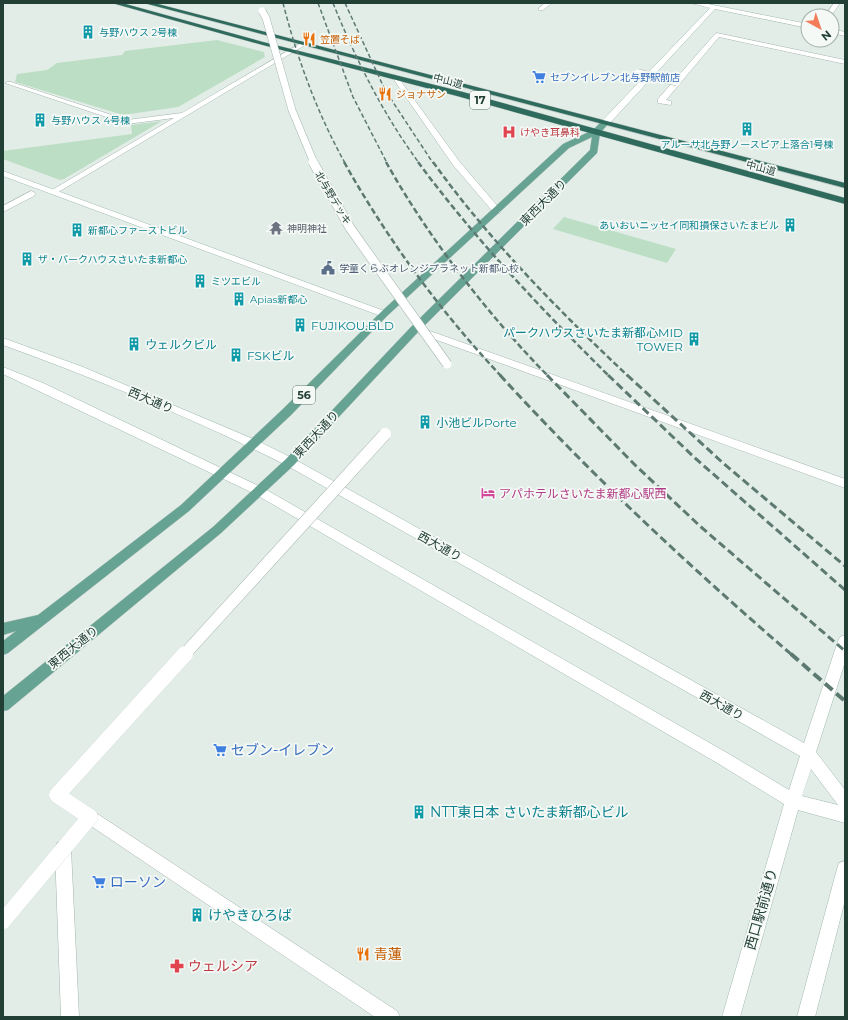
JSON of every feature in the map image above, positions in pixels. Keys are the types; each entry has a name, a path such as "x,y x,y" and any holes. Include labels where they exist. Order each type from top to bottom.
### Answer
{"highway":[{"name":"中山道","path":"115,3 396,77 845,201"},
{"name":"中山道","path":"147,3 845,186"}],"main road":[{"name":"東西大通り","path":"3,649 185,508 254,444 384,314 566,146 596,132 605,124"},
{"name":"東西大通り","path":"3,705 216,530 290,462 415,329 594,151 596,132"},
{"path":"3,629 42,619"},
{"path":"3,715 38,676"}],"street":[{"path":"541,9 549,3"},
{"path":"694,3 800,24"},
{"path":"605,124 714,7"},
{"name":"北与野デッキ","path":"262,11 266,18 292,110 316,169 350,228 447,364"},
{"path":"668,103 661,101 717,35 845,62"},
{"path":"55,192 303,44"},
{"path":"638,73 677,82"},
{"path":"396,77 456,163 497,211"},
{"path":"9,83 127,122 185,114"},
{"path":"3,173 384,314"},
{"path":"3,209 31,194"},
{"path":"415,329 845,484"},
{"name":"西大通り","path":"3,341 79,369 254,444 290,462 808,753 845,802"},
{"path":"3,370 224,473 259,491 724,759 793,801 845,816"},
{"path":"385,434 57,795 391,1017"},
{"name":"西口駅前通り","path":"731,1017 793,801 845,641"},
{"path":"3,921 90,817"},
{"path":"63,849 70,1017"},
{"path":"806,1017 845,869"}],"green space":[{"path":"217,40 264,52 265,57 178,107 123,115 15,82 17,74 47,70 57,63 122,55 125,51"},
{"path":"162,121 60,180 3,159 3,151 132,134 131,125"},
{"path":"564,217 676,249 667,263 553,229"}],"railway":[{"path":"283,3 301,65 325,125 345,163"},
{"path":"318,3 353,97 387,163"},
{"path":"333,3 371,86 382,106 419,163"},
{"path":"345,3 385,90 433,163"},
{"path":"344,162 361,191 416,274 457,326 501,376"},
{"path":"386,162 440,247 460,274 503,327 548,376"},
{"path":"418,162 462,218 509,273 608,375"},
{"path":"433,162 477,219 525,274 628,376"},
{"path":"500,375 570,449 642,520 792,655"},
{"path":"547,375 635,465 701,527 845,651"},
{"path":"608,375 695,458 845,590"},
{"path":"627,375 723,463 845,566"},
{"path":"791,654 845,701"}],"place":[{"name":"与野ハウス 2号棟","path":"88,32"},
{"name":"笠置そば","path":"309,39"},
{"name":"セブンイレブン北与野駅前店","path":"539,77"},
{"name":"ジョナサン","path":"385,94"},
{"name":"与野ハウス 4号棟","path":"40,120"},
{"name":"アルーサ北与野ノースピア上落合1号棟","path":"747,129"},
{"name":"けやき耳鼻科","path":"509,132"},
{"name":"あいおいニッセイ同和損保さいたまビル","path":"790,225"},
{"name":"神明神社","path":"276,228"},
{"name":"新都心ファーストビル","path":"77,230"},
{"name":"ザ・パークハウスさいたま新都心","path":"27,259"},
{"name":"学童くらぶオレンジプラネット新都心校","path":"328,268"},
{"name":"ミツエビル","path":"200,281"},
{"name":"Apias新都心","path":"239,299"},
{"name":"FUJIKOU.BLD","path":"300,325"},
{"name":"パークハウスさいたま新都心MID TOWER","path":"694,339"},
{"name":"ウェルクビル","path":"134,344"},
{"name":"FSKビル","path":"236,355"},
{"name":"小池ビルPorte","path":"425,422"},
{"name":"アパホテルさいたま新都心駅西","path":"488,493"},
{"name":"セブン-イレブン","path":"220,750"},
{"name":"NTT東日本 さいたま新都心ビル","path":"419,812"},
{"name":"ローソン","path":"99,882"},
{"name":"けやきひろば","path":"197,915"},
{"name":"青蓮","path":"363,954"},
{"name":"ウェルシア","path":"177,966"}]}
